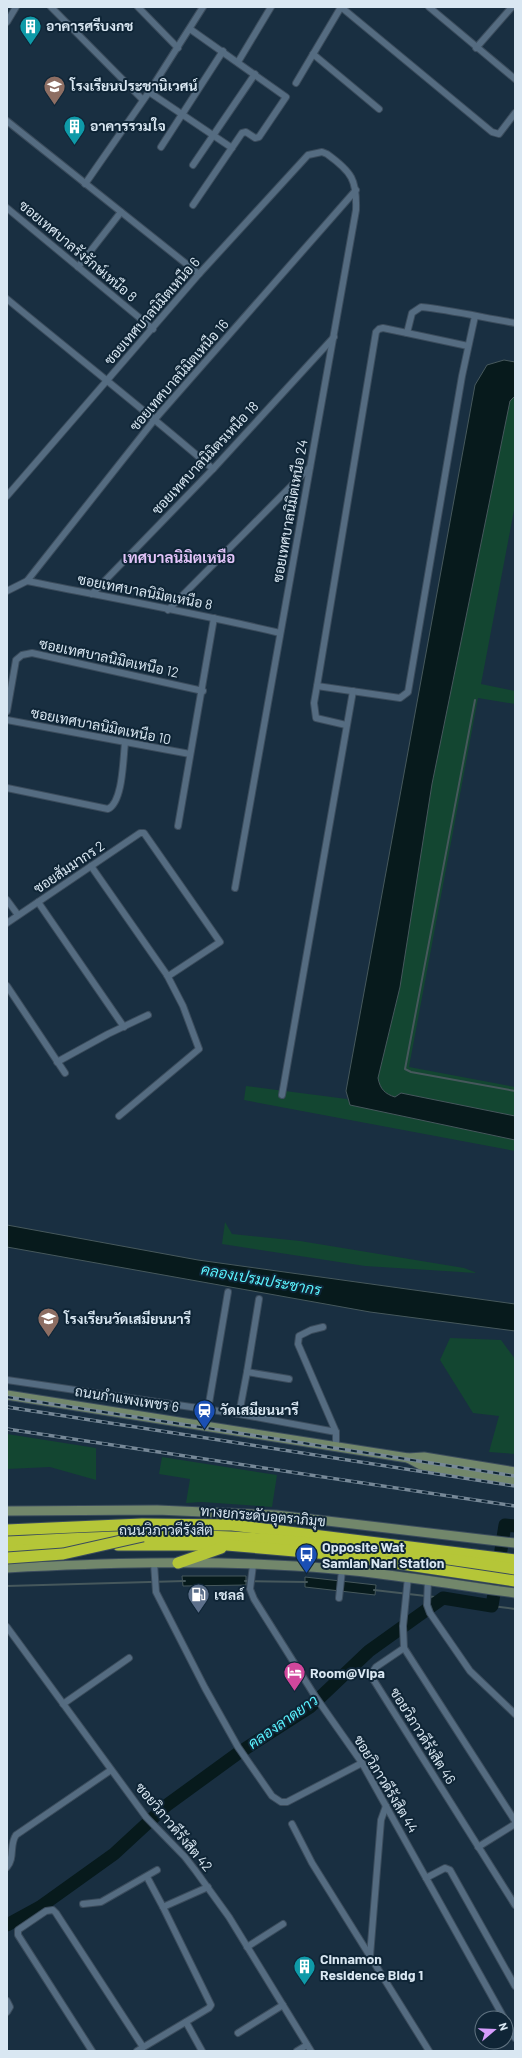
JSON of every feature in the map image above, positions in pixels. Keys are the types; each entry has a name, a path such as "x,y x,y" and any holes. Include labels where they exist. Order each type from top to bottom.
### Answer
{"highway":[{"name":"ถนนวิภาวดีรังสิต","path":"7,1526 140,1522 230,1522 497,1545 512,1550"},
{"name":"ทางยกระดับอุตราภิมุข","path":"7,1530 142,1524 232,1526 512,1550"},
{"name":"ทางยกระดับอุตราภิมุข","path":"7,1542 143,1536 230,1537 342,1546 515,1569"},
{"path":"7,1558 62,1554 143,1536"},
{"name":"ถนนวิภาวดีรังสิต","path":"7,1550 143,1544 227,1545 341,1555 515,1581"},
{"path":"178,1563 227,1545"}],"main road":[{"name":"ถนนกำแพงเพชร 6","path":"7,1395 408,1458 424,1457 515,1472"},
{"name":"ถนนกำแพงเพชร 6","path":"408,1458 421,1465 515,1481"},
{"name":"ถนนวิภาวดีรังสิต","path":"7,1511 118,1510 242,1513 306,1517 497,1545"},
{"path":"7,1568 154,1563 253,1564 428,1580 515,1593"}],"street":[{"path":"7,22 16,7"},
{"path":"51,7 143,100"},
{"path":"138,7 178,48"},
{"path":"85,184 149,92 203,7"},
{"path":"238,62 271,7"},
{"path":"296,82 341,7 492,132 499,134 515,113"},
{"path":"429,7 476,48 515,79"},
{"path":"476,48 512,7"},
{"path":"190,29 286,97 259,137 255,138 244,132 193,205"},
{"path":"161,147 223,51"},
{"path":"313,54 379,109"},
{"path":"192,165 255,74"},
{"path":"149,92 232,148"},
{"path":"7,121 199,274"},
{"name":"ซอยเทศบาลนิมิตเหนือ 24","path":"235,888 356,210 356,190 352,178 334,159 322,152"},
{"name":"ซอยเทศบาลนิมิตเหนือ 6","path":"7,496 199,274 308,155 322,152"},
{"name":"ซอยเทศบาลนิมิตเหนือ 16","path":"27,581 155,419 356,190"},
{"name":"ซอยเทศบาลรังรักษ์เหนือ 8","path":"7,208 153,329"},
{"path":"78,267 120,212"},
{"path":"7,300 107,382 155,419 213,469"},
{"path":"407,333 412,313 421,307 515,323"},
{"path":"317,686 400,698 408,692 468,346 475,316"},
{"path":"346,725 316,718 314,703 376,332 379,328 383,328 468,346"},
{"name":"ซอยเทศบาลนิมิตรเหนือ 18","path":"92,594 213,469 334,337"},
{"path":"168,610 310,467"},
{"path":"7,591 27,581"},
{"name":"ซอยเทศบาลนิมิตเหนือ 8","path":"27,581 214,618 280,633"},
{"path":"178,826 190,754 203,691 214,618"},
{"name":"ซอยเทศบาลนิมิตเหนือ 12","path":"7,711 16,660 26,654 32,653 203,691"},
{"path":"282,1095 353,691"},
{"name":"ซอยเทศบาลนิมิตเหนือ 10","path":"7,720 190,754"},
{"path":"7,788 108,809 115,804 119,793 125,743"},
{"name":"ซอยสัมมากร 2","path":"7,923 140,833 144,833 220,942 170,976 167,975"},
{"path":"91,866 167,975 183,1006 199,1049 119,1116"},
{"path":"7,900 18,915"},
{"path":"38,902 124,1026"},
{"path":"7,986 65,1073"},
{"path":"57,1062 124,1026 148,1015"},
{"path":"208,1409 228,1292"},
{"path":"239,1414 259,1299"},
{"path":"323,1327 303,1333 299,1336 298,1344 336,1432 336,1447"},
{"path":"247,1372 289,1379"},
{"path":"7,1380 208,1409 336,1432"},
{"path":"154,1563 155,1587 197,1675 238,1747 272,1796 281,1802 287,1802 362,1763"},
{"name":"ซอยวิภาวดีรังสิต 44","path":"253,1564 250,1587 257,1604 315,1696 362,1763 500,2010"},
{"path":"339,1596 341,1573"},
{"path":"408,1578 403,1629 404,1648 515,1821"},
{"path":"428,1580 426,1592 427,1605 430,1613 470,1671 515,1714"},
{"name":"ซอยวิภาวดีรังสิต 42","path":"7,1627 110,1770 146,1817 185,1857 208,1887 311,2051"},
{"name":"ซอยวิภาวดีรังสิต 46","path":"404,1648 373,1670 373,1679 515,1905"},
{"path":"63,1704 129,1658"},
{"path":"7,1867 12,1860 12,1844 16,1835 110,1770"},
{"path":"370,1958 381,1820 386,1806"},
{"path":"292,1824 305,1850 370,1958 429,2051"},
{"path":"478,1847 515,1824"},
{"path":"426,1878 445,1868 450,1870 515,1986"},
{"path":"83,1904 101,1902 157,1870"},
{"path":"137,2051 209,2008 211,2005 147,1877"},
{"path":"163,1907 208,1887"},
{"path":"92,2051 20,1939 18,1930 46,1911 53,1910 143,2047"},
{"path":"247,1947 283,1924"},
{"path":"7,2002 10,2007 7,2012"},
{"path":"238,2033 283,2005"},
{"path":"186,2022 202,2051"},
{"path":"297,2051 308,2045"}],"green space":[{"path":"515,396 515,505 481,684 515,691 515,704 478,698 409,1067 515,1087 515,1116 401,1093 395,1097 388,1094 384,1090 380,1085 378,1078 400,987 432,784 510,401"},
{"path":"246,1086 347,1099 351,1105 515,1140 515,1151 244,1100"},
{"path":"225,1222 232,1234 300,1241 464,1268 477,1273 365,1266 222,1244"},
{"path":"450,1338 501,1340 515,1359 515,1454 489,1452 499,1416 473,1413 440,1360"},
{"path":"7,1434 96,1448 96,1480 50,1467 7,1469"},
{"path":"162,1457 277,1475 272,1507 202,1502 186,1503 190,1479 159,1474"}],"water":[{"path":"504,360 515,362 515,396 510,401 432,784 400,987 378,1078 380,1085 384,1090 388,1094 395,1097 401,1093 515,1116 515,1140 350,1105 346,1091 475,385 487,365"},
{"name":"คลองเปรมประชากร","path":"7,1225 198,1260 515,1304 515,1331 370,1312 7,1247"},
{"path":"182,1576 246,1576 246,1585 183,1586"},
{"path":"305,1577 376,1585 375,1595 305,1587"}],"waterway":[{"path":"475,700 405,1069 411,1072 515,1091"},
{"name":"คลองลาดยาว","path":"7,1925 40,1907 114,1854 167,1805 237,1754 310,1707 369,1651 443,1598 492,1606 505,1525 515,1526"},
{"path":"7,1586 185,1581"},
{"path":"245,1581 307,1582"},
{"path":"374,1590 443,1598"},
{"path":"492,1606 515,1609"}],"railway":[{"path":"7,1397 515,1476"},
{"path":"7,1407 515,1486"},
{"path":"7,1429 515,1506"}],"place":[{"name":"อาคารศรีบงกช","path":"30,46"},
{"name":"โรงเรียนประชานิเวศน์","path":"55,106"},
{"name":"อาคารรวมใจ","path":"74,146"},
{"name":"โรงเรียนวัดเสมียนนารี","path":"48,1338"},
{"name":"วัดเสมียนนารี","path":"205,1430"},
{"name":"Opposite Wat Samian Nari Station","path":"306,1574"},
{"name":"เชลล์","path":"198,1614"},
{"name":"Room@Vipa","path":"294,1692"},
{"name":"Cinnamon Residence Bldg 1","path":"305,1986"}],"district":[{"name":"เทศบาลนิมิตเหนือ","path":"179,558"}]}
